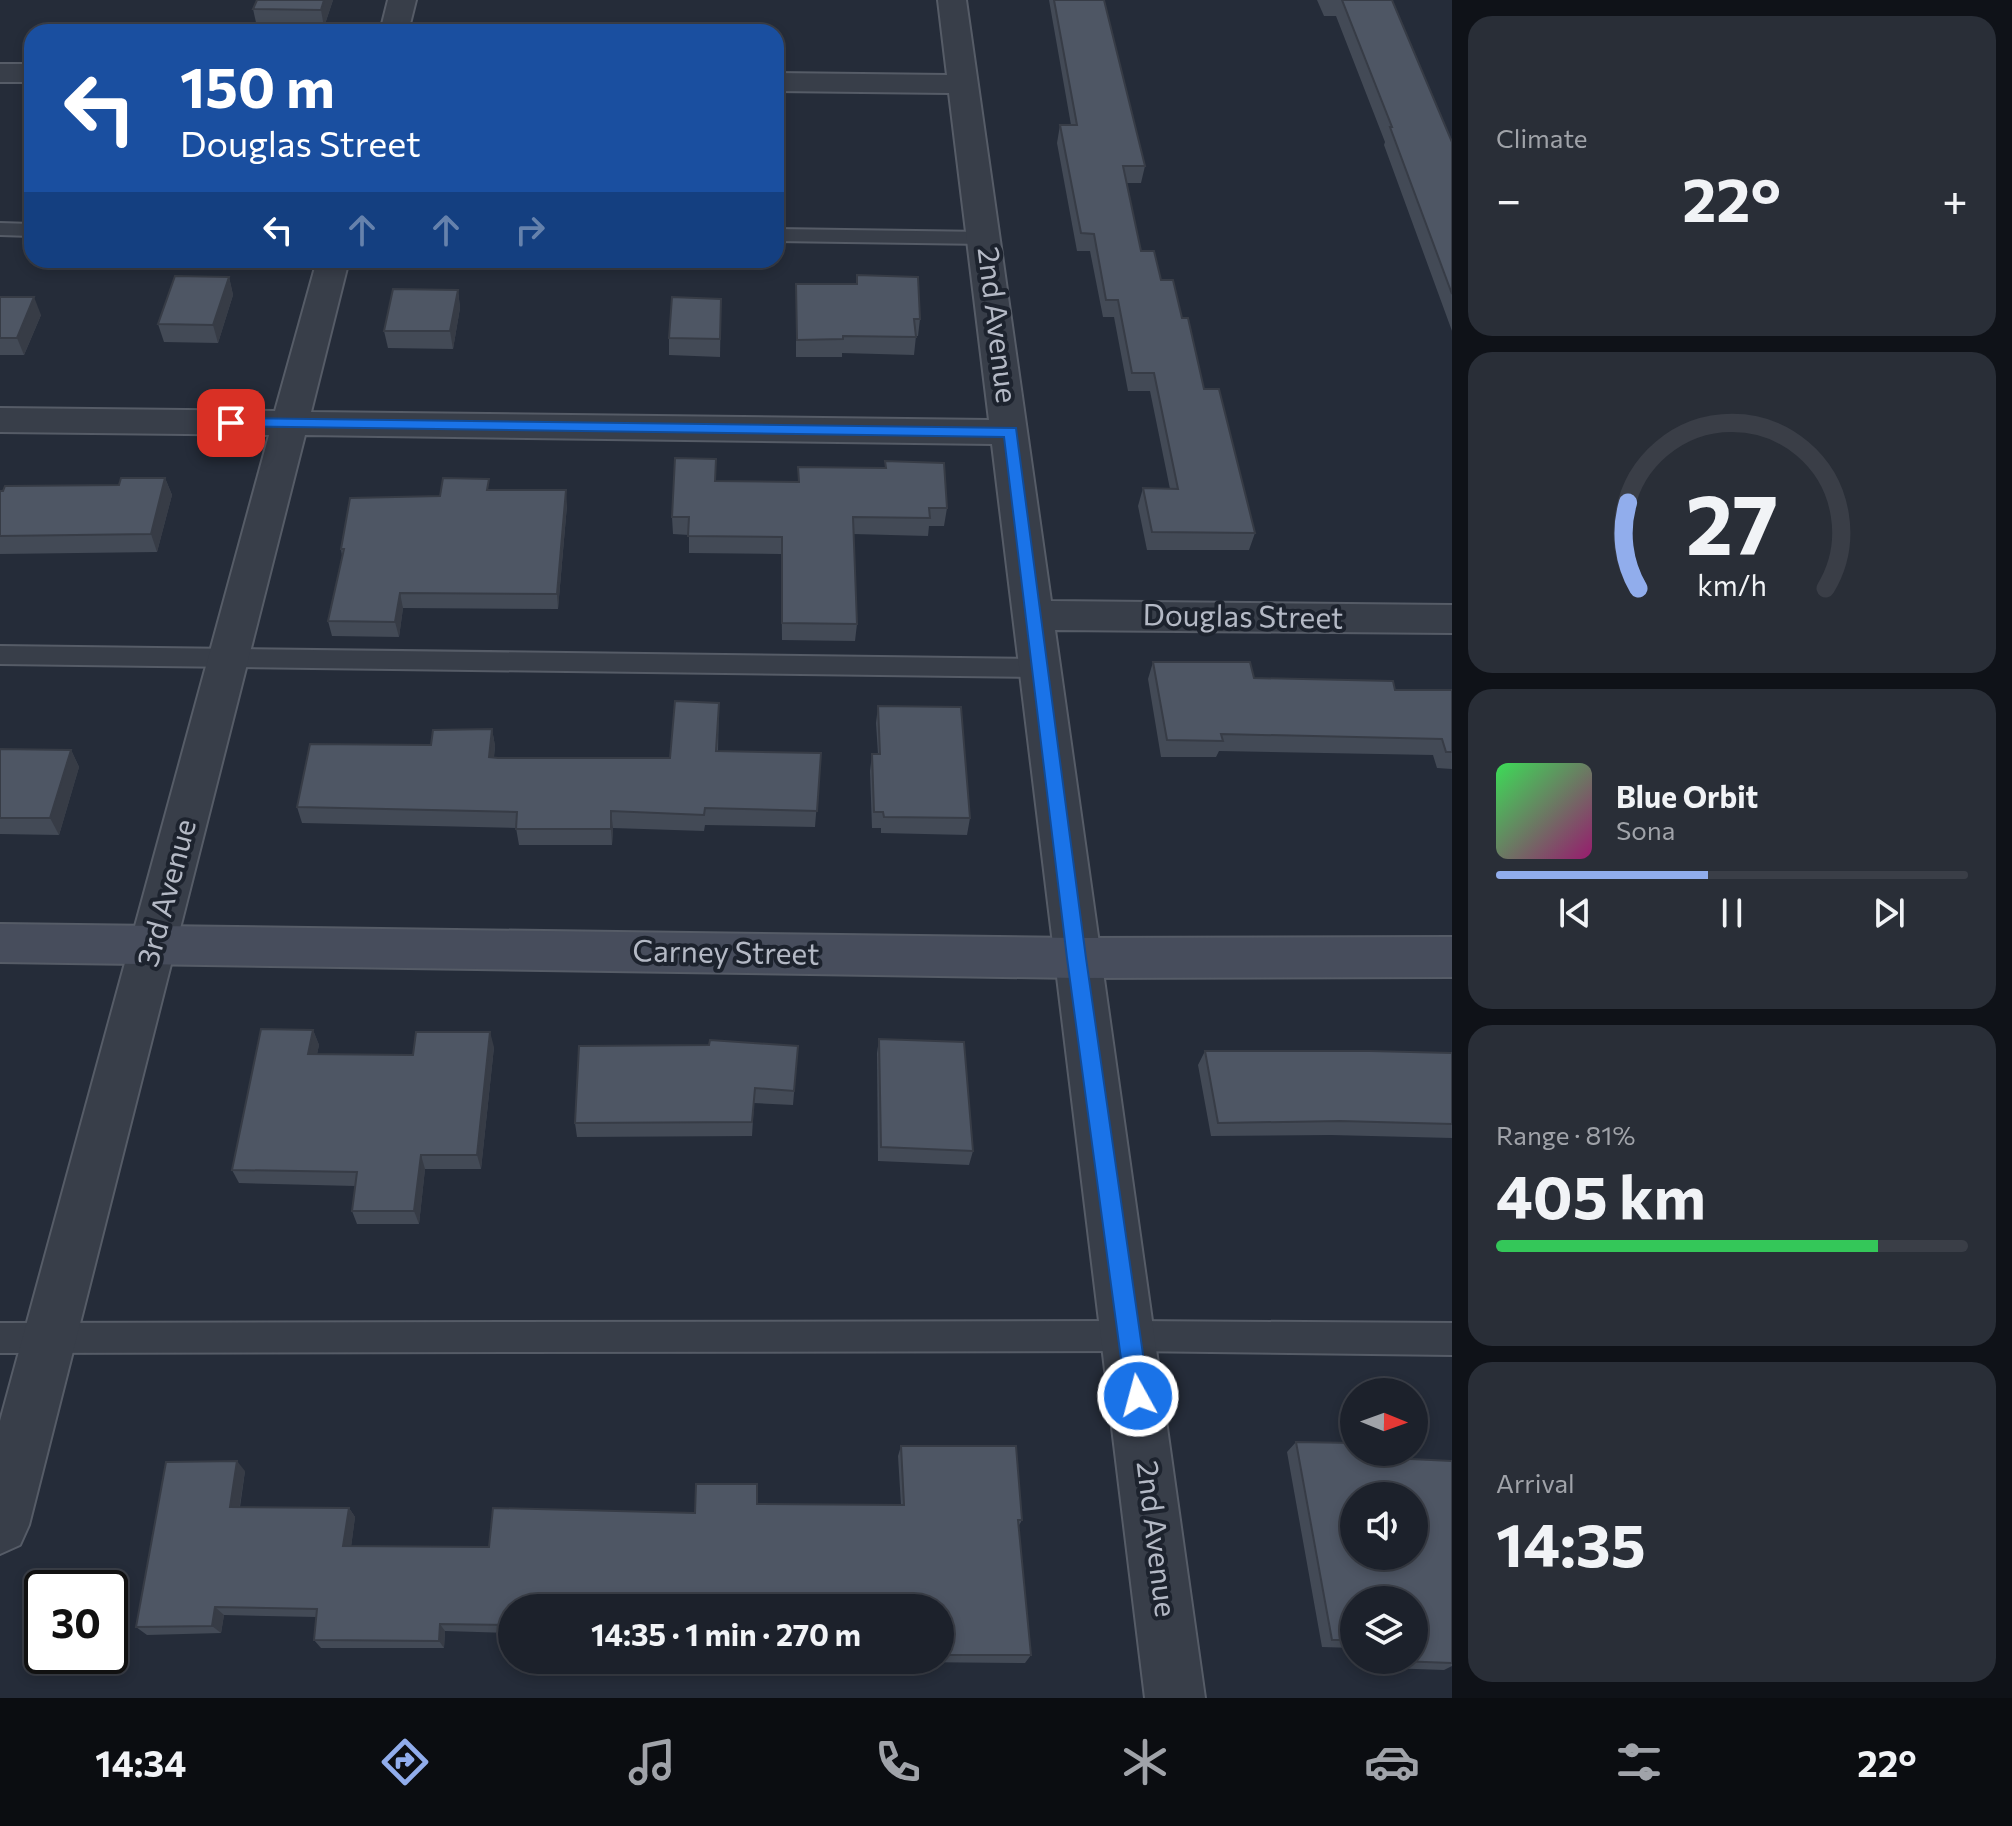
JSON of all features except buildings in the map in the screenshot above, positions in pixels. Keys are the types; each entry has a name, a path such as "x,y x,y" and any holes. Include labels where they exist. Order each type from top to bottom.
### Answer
{"street":[{"path":"396,24 402,0"},
{"name":"2nd Avenue","path":"952,0 986,238 1076,958 1130,1336 1175,1698"},
{"path":"0,73 24,73"},
{"path":"784,82 965,84"},
{"name":"3rd Avenue","path":"0,1525 331,268"},
{"path":"0,420 1011,432"},
{"name":"Douglas Street","path":"1033,615 1452,619"},
{"name":"Carney Street","path":"0,943 1076,958 1452,957"}],"lane":[{"path":"0,229 24,230"},
{"path":"784,235 986,238"},
{"path":"0,655 1040,668"},
{"path":"0,1338 1130,1336 1452,1339"}],"route":[{"path":"231,423 1011,432 1076,958 1138,1396"}]}
